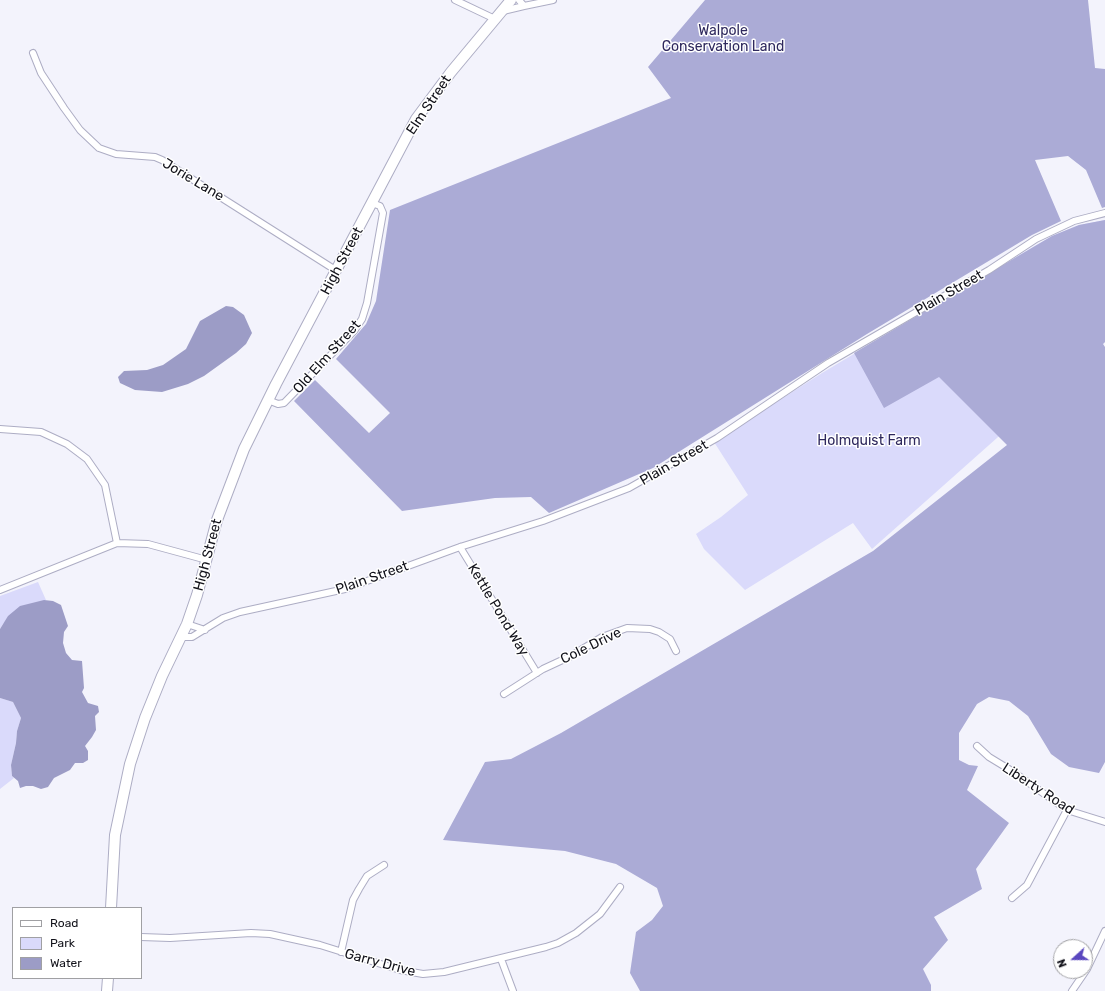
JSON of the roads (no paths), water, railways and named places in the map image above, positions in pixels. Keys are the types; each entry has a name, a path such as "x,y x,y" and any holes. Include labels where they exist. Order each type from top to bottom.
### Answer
{"main road":[{"name":"Elm Street","path":"363,221 416,119 451,72 511,0"},
{"name":"High Street","path":"111,907 115,835 128,771 145,718 162,676 187,624 207,560 217,520 234,471 268,400 363,221"},
{"path":"107,991 108,979"}],"street":[{"path":"455,0 498,15 524,6 553,0"},
{"path":"519,0 524,6"},
{"name":"Jorie Lane","path":"33,53 42,73 64,108 80,130 99,148 116,154 155,157 162,160 337,271"},
{"name":"Old Elm Street","path":"268,400 278,404 284,403 354,331 362,319 367,303 383,213 380,206 372,203"},
{"name":"Plain Street","path":"182,637 192,637 224,618 240,612 345,589 460,547 543,521 638,484 717,438 839,356 989,270 1036,239 1074,221 1105,213"},
{"path":"0,429 41,432 67,444 87,459 105,485 117,542"},
{"path":"0,590 56,568 99,548 117,542 148,544 207,560"},
{"name":"Kettle Pond Way","path":"460,547 537,673"},
{"path":"187,624 205,630"},
{"name":"Cole Drive","path":"504,694 537,673 571,656 602,637 626,628 650,629 659,632 670,639 676,651"},
{"name":"Liberty Road","path":"976,746 989,757 1012,771 1067,810 1105,822"},
{"path":"1012,898 1027,885 1067,810"},
{"path":"341,952 353,900 358,889 371,872 384,865"},
{"name":"Garry Drive","path":"142,937 170,938 252,932 264,933 283,936 400,970 423,974 444,972 546,947 576,934 600,914 620,887"},
{"path":"1072,991 1087,969 1105,931"},
{"path":"501,959 513,991"}],"water":[{"path":"226,306 233,307 244,315 252,333 246,344 236,353 204,376 188,384 162,392 135,390 120,383 118,377 124,371 147,370 163,365 186,349 200,321"},
{"path":"44,600 53,601 61,605 68,626 64,632 63,643 66,653 72,660 82,661 84,688 82,692 88,703 98,706 99,712 95,716 96,730 85,746 88,751 88,760 83,763 75,763 70,770 54,778 48,787 41,789 33,786 26,786 20,788 18,781 12,776 11,765 17,731 21,718 13,702 0,698 0,629 8,616 20,606"}],"park label":[{"name":"Walpole Conservation Land","path":"723,40"},
{"name":"Holmquist Farm","path":"869,441"}]}
